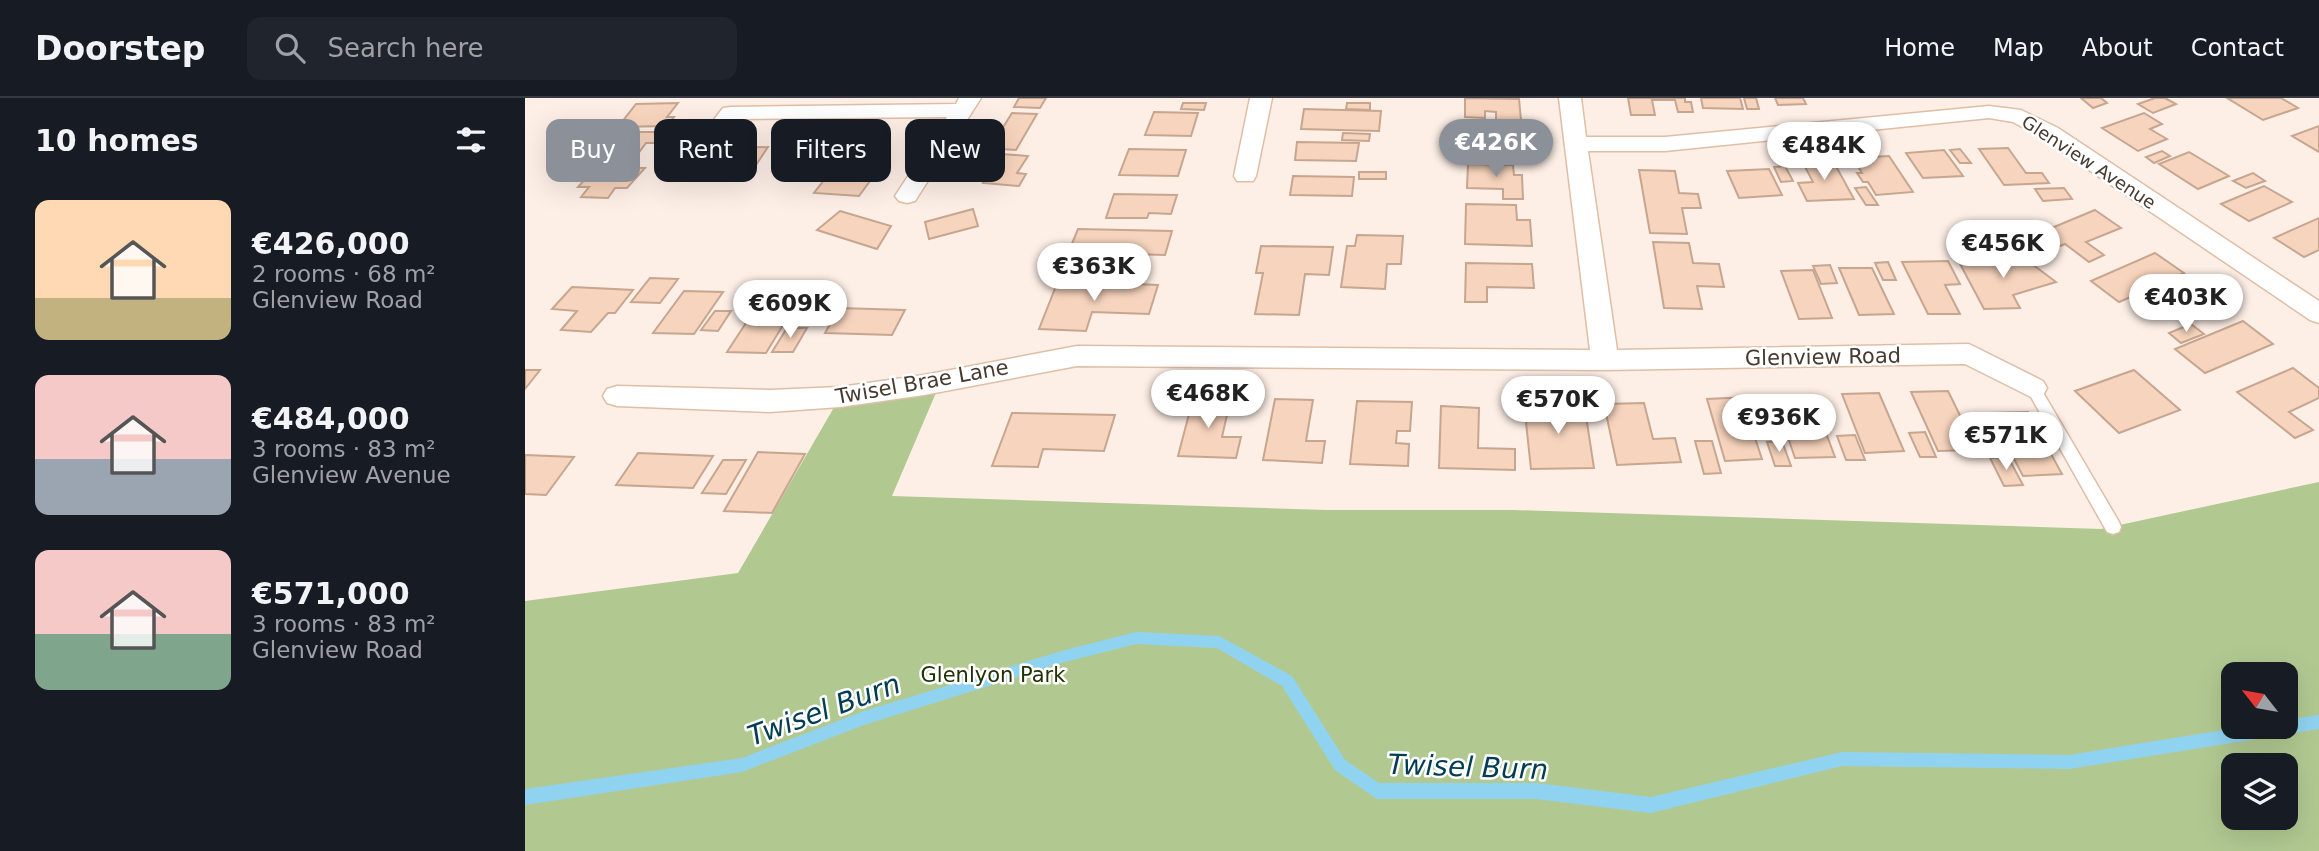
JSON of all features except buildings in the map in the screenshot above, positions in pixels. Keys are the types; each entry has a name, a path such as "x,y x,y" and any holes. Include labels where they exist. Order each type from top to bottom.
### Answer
{"street":[{"path":"1245,176 1261,98"},
{"path":"1570,98 1605,360"},
{"path":"726,119 731,113 966,104"},
{"path":"907,196 966,104"},
{"name":"Glenview Avenue","path":"1576,144 1665,144 1989,112 2007,113 2027,119 2050,133 2319,314"},
{"name":"Glenview Road","path":"1226,357 1605,360 1969,354 2033,388"},
{"name":"Twisel Brae Lane","path":"617,396 770,401 841,397 925,385 1077,356 1226,357"}],"lane":[{"path":"2033,388 2113,527"}],"green space":[{"name":"Glenlyon Park","path":"941,381 892,496 1326,510 1514,510 2101,529 2319,482 2319,851 525,851 525,601 738,573 840,397"}],"waterway":[{"name":"Twisel Burn","path":"525,797 742,765 864,718 1065,656 1136,638 1219,642 1287,681 1340,765 1377,791 1536,791 1651,805 1842,759 2069,762 2319,722"}]}
